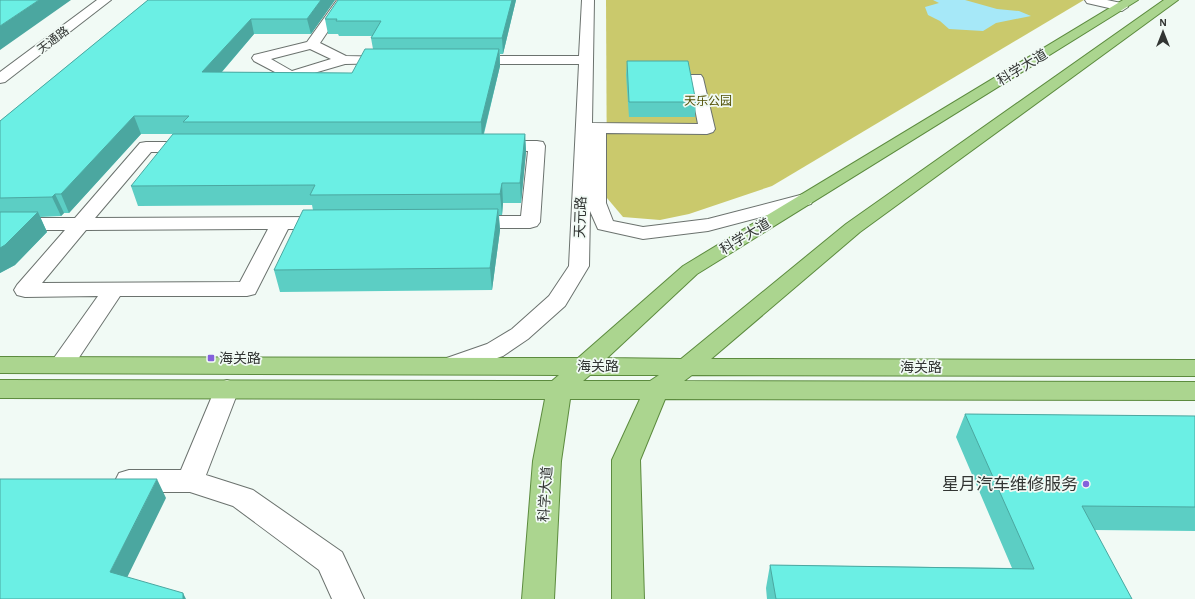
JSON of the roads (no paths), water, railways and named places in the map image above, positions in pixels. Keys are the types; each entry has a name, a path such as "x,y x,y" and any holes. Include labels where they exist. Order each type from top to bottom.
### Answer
{"main road":[{"path":"628,599 626,460 656,390 686,367 853,228 1172,0"},
{"name":"科学大道","path":"538,599 547,461 558,389 690,270 1127,3"},
{"name":"海关路","path":"0,365 1195,368"},
{"name":"海关路","path":"0,388 1195,391"}],"street":[{"name":"天通路","path":"0,65 89,0"},
{"name":"天通路","path":"0,79 106,0"},
{"path":"343,0 312,44 259,58 290,76 344,60 398,60"},
{"name":"天元路","path":"588,0 586,60 591,128 597,203 605,225 643,233 694,227 708,225 804,200"},
{"name":"天元路","path":"450,366 495,350 520,334 557,301 579,266 591,128 599,0"},
{"path":"1091,0 1127,3"},
{"path":"312,44 344,60"},
{"path":"461,60 586,60"},
{"path":"591,128 707,129 696,78"},
{"path":"452,222 530,222 537,146 481,146"},
{"path":"210,147 146,147 25,290 246,289 280,223"},
{"path":"0,224 343,223"},
{"path":"61,365 114,289"},
{"path":"190,481 227,389"},
{"path":"103,481 190,481 242,498 331,560 348,599"}],"water":[{"path":"933,0 965,0 997,9 1019,11 1031,16 996,23 983,31 949,29 940,21 928,15 925,7 939,3"}],"place":[{"name":"海关路","path":"211,358"},
{"name":"星月汽车维修服务","path":"1086,484"}],"park label":[{"name":"天乐公园","path":"708,101"}]}
